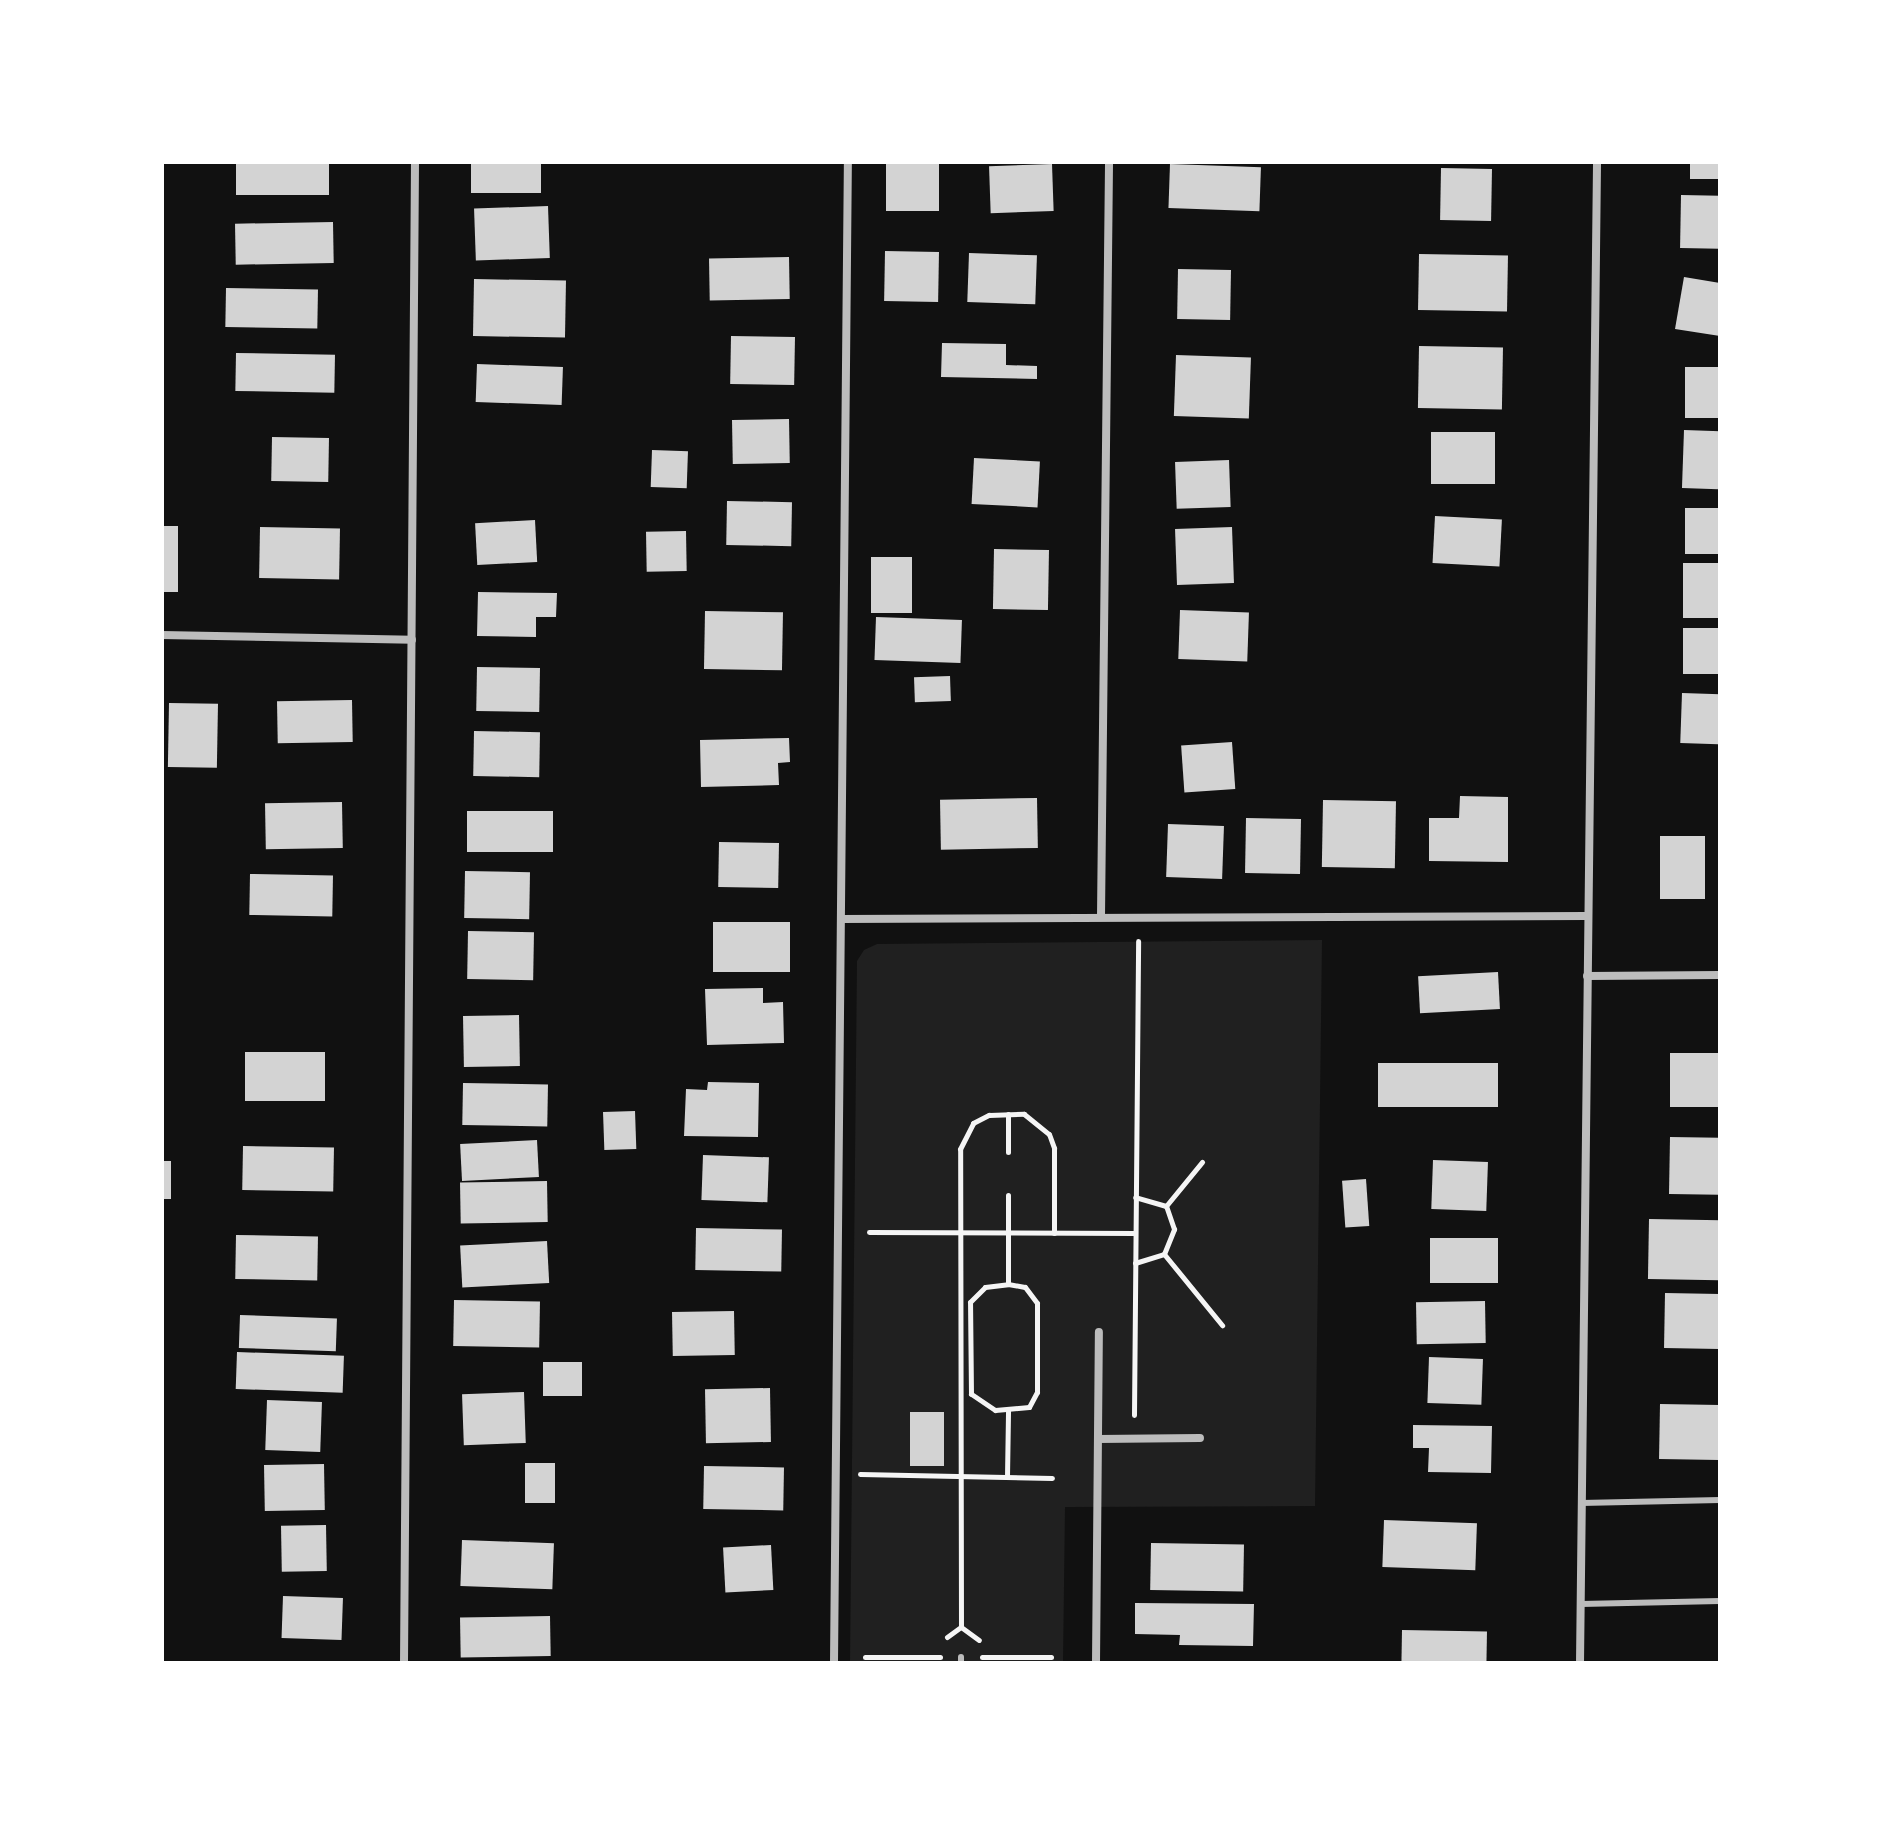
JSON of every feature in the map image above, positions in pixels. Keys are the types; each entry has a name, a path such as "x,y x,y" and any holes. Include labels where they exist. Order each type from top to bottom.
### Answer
{"street":[{"path":"404,1663 415,162"},
{"path":"834,1663 848,162"},
{"path":"1101,916 1109,162"},
{"path":"1580,1663 1597,162"},
{"path":"162,635 412,640"},
{"path":"841,919 1587,916"},
{"path":"1587,976 1720,975"},
{"path":"1096,1663 1099,1332"},
{"path":"1098,1439 1200,1438"}],"lane":[{"path":"1581,1503 1720,1500"},
{"path":"1581,1604 1720,1601"}],"path":[{"path":"1134,1439 1138,954"},
{"path":"1008,1114 1008,1152"},
{"path":"961,1627 960,1233 965,1134 989,1115 1008,1114 1039,1122 1054,1148 1054,1233"},
{"path":"1166,1206 1202,1162"},
{"path":"1008,1195 1008,1284"},
{"path":"1135,1197 1166,1206"},
{"path":"1164,1254 1174,1229 1166,1206"},
{"path":"869,1232 1135,1233"},
{"path":"1135,1263 1164,1254"},
{"path":"1164,1254 1222,1325"},
{"path":"1008,1284 1025,1287 1037,1303 1035,1400 1029,1407 1008,1410 985,1407 971,1394 970,1318 977,1293 1008,1284"},
{"path":"1007,1477 1008,1410"},
{"path":"835,1474 1052,1478"}],"shaded area":[{"path":"1322,940 1315,1506 1065,1507 1063,1663 850,1663 857,961 864,950 877,944"}],"building":[{"path":"236,162 329,162 329,195 236,195"},
{"path":"471,162 541,162 541,193 471,193"},
{"path":"886,162 939,162 939,211 886,211"},
{"path":"1690,162 1720,162 1720,179 1690,179"},
{"path":"1052,164 1054,211 991,213 989,166"},
{"path":"1170,164 1261,167 1259,211 1168,208"},
{"path":"1441,168 1492,169 1491,221 1440,220"},
{"path":"1681,195 1720,196 1719,249 1680,248"},
{"path":"548,206 550,258 476,261 474,209"},
{"path":"333,222 334,263 236,265 235,224"},
{"path":"885,251 939,252 938,302 884,301"},
{"path":"969,253 1037,255 1035,304 967,302"},
{"path":"1419,254 1508,256 1507,312 1418,310"},
{"path":"789,257 790,299 710,300 709,258"},
{"path":"1178,269 1231,270 1230,320 1177,319"},
{"path":"1684,277 1720,283 1720,336 1675,329"},
{"path":"474,279 566,281 565,338 473,336"},
{"path":"226,288 318,290 317,329 225,327"},
{"path":"731,336 795,337 794,385 730,384"},
{"path":"942,343 1006,344 1006,365 1037,366 1037,379 941,377"},
{"path":"1419,346 1503,347 1502,409 1418,408"},
{"path":"236,353 335,355 334,393 235,391"},
{"path":"1176,355 1251,358 1249,419 1174,416"},
{"path":"477,364 563,367 562,405 476,402"},
{"path":"1685,367 1720,367 1720,418 1685,418"},
{"path":"789,419 790,463 733,464 732,420"},
{"path":"1684,430 1720,431 1718,489 1682,488"},
{"path":"1431,432 1495,432 1495,484 1431,484"},
{"path":"272,437 329,438 328,482 271,481"},
{"path":"652,450 688,451 687,488 651,487"},
{"path":"974,458 1040,461 1038,507 972,504"},
{"path":"1229,460 1231,507 1177,509 1175,462"},
{"path":"727,501 792,502 791,546 726,545"},
{"path":"1685,508 1720,508 1720,554 1685,554"},
{"path":"1435,516 1502,520 1499,566 1433,563"},
{"path":"535,520 537,562 477,565 475,523"},
{"path":"162,526 178,526 178,592 162,592"},
{"path":"260,527 340,528 339,579 259,578"},
{"path":"1232,527 1234,583 1177,585 1175,529"},
{"path":"686,531 687,571 647,572 646,532"},
{"path":"994,549 1049,550 1048,610 993,609"},
{"path":"871,557 912,557 912,613 871,613"},
{"path":"1683,563 1720,563 1720,618 1683,618"},
{"path":"478,592 557,593 556,617 536,617 536,637 477,636"},
{"path":"1180,610 1249,612 1247,661 1178,659"},
{"path":"705,611 783,612 782,670 704,669"},
{"path":"876,617 962,620 960,663 874,660"},
{"path":"1683,628 1720,628 1720,674 1683,674"},
{"path":"477,667 540,668 539,712 476,711"},
{"path":"950,676 951,701 915,702 914,677"},
{"path":"1682,693 1720,694 1718,744 1680,743"},
{"path":"352,700 353,742 278,743 277,701"},
{"path":"169,703 218,704 217,768 168,767"},
{"path":"474,731 540,732 539,777 473,776"},
{"path":"789,738 790,762 778,763 779,785 701,787 700,740"},
{"path":"1232,742 1235,789 1184,792 1181,746"},
{"path":"1460,796 1508,797 1508,862 1429,861 1429,818 1459,818"},
{"path":"1037,798 1038,848 941,850 940,800"},
{"path":"1323,800 1396,801 1395,868 1322,867"},
{"path":"342,802 343,848 266,849 265,803"},
{"path":"467,811 553,811 553,852 467,852"},
{"path":"1246,818 1301,819 1300,874 1245,873"},
{"path":"1168,824 1224,826 1222,879 1166,877"},
{"path":"1660,836 1705,836 1705,899 1660,899"},
{"path":"719,842 779,843 778,888 718,887"},
{"path":"465,871 530,872 529,919 464,918"},
{"path":"250,874 333,875 332,916 249,915"},
{"path":"713,922 790,922 790,972 713,972"},
{"path":"468,931 534,932 533,980 467,979"},
{"path":"1498,972 1500,1009 1420,1013 1418,976"},
{"path":"763,988 763,1003 783,1002 784,1043 707,1045 705,989"},
{"path":"519,1015 520,1066 464,1067 463,1016"},
{"path":"245,1052 325,1052 325,1101 245,1101"},
{"path":"1670,1053 1720,1053 1720,1107 1670,1107"},
{"path":"1378,1063 1498,1063 1498,1107 1378,1107"},
{"path":"708,1082 759,1083 758,1137 684,1136 686,1089 707,1090"},
{"path":"463,1083 548,1084 547,1126 462,1125"},
{"path":"635,1111 636,1149 604,1150 603,1112"},
{"path":"1670,1137 1720,1138 1719,1195 1669,1194"},
{"path":"537,1140 539,1177 462,1181 460,1144"},
{"path":"243,1146 334,1148 333,1192 242,1190"},
{"path":"703,1155 769,1157 767,1202 701,1200"},
{"path":"1433,1160 1488,1162 1486,1211 1431,1209"},
{"path":"162,1161 171,1161 171,1199 162,1199"},
{"path":"1366,1179 1369,1226 1345,1228 1342,1181"},
{"path":"547,1181 548,1222 461,1224 460,1183"},
{"path":"1649,1219 1720,1220 1719,1280 1648,1279"},
{"path":"696,1228 782,1230 781,1271 695,1270"},
{"path":"236,1235 318,1236 317,1280 235,1279"},
{"path":"1430,1238 1498,1238 1498,1283 1430,1283"},
{"path":"547,1241 549,1283 462,1287 460,1246"},
{"path":"1665,1293 1720,1294 1719,1349 1664,1348"},
{"path":"454,1300 540,1302 539,1347 453,1346"},
{"path":"1485,1301 1486,1343 1417,1344 1416,1302"},
{"path":"734,1311 735,1355 673,1356 672,1312"},
{"path":"240,1315 337,1318 336,1351 239,1348"},
{"path":"237,1352 344,1356 343,1393 236,1389"},
{"path":"1429,1357 1483,1359 1481,1405 1427,1403"},
{"path":"543,1362 582,1362 582,1396 543,1396"},
{"path":"770,1388 771,1442 706,1443 705,1389"},
{"path":"524,1392 526,1443 464,1445 462,1394"},
{"path":"267,1400 322,1402 320,1452 265,1450"},
{"path":"1660,1404 1720,1405 1719,1460 1659,1459"},
{"path":"910,1412 944,1412 944,1466 910,1466"},
{"path":"1413,1425 1492,1426 1491,1473 1428,1472 1429,1448 1413,1448"},
{"path":"525,1463 555,1463 555,1503 525,1503"},
{"path":"324,1464 325,1510 265,1511 264,1465"},
{"path":"704,1466 784,1467 783,1510 703,1509"},
{"path":"1384,1520 1477,1523 1475,1570 1382,1567"},
{"path":"326,1525 327,1571 282,1572 281,1526"},
{"path":"462,1540 554,1543 552,1589 460,1586"},
{"path":"1151,1543 1244,1545 1243,1592 1150,1590"},
{"path":"771,1545 773,1590 725,1592 723,1548"},
{"path":"283,1596 343,1598 341,1640 282,1638"},
{"path":"1135,1603 1254,1604 1253,1646 1179,1645 1180,1635 1135,1634"},
{"path":"550,1616 551,1656 461,1658 460,1618"},
{"path":"1402,1630 1487,1631 1486,1663 1401,1663"}]}
